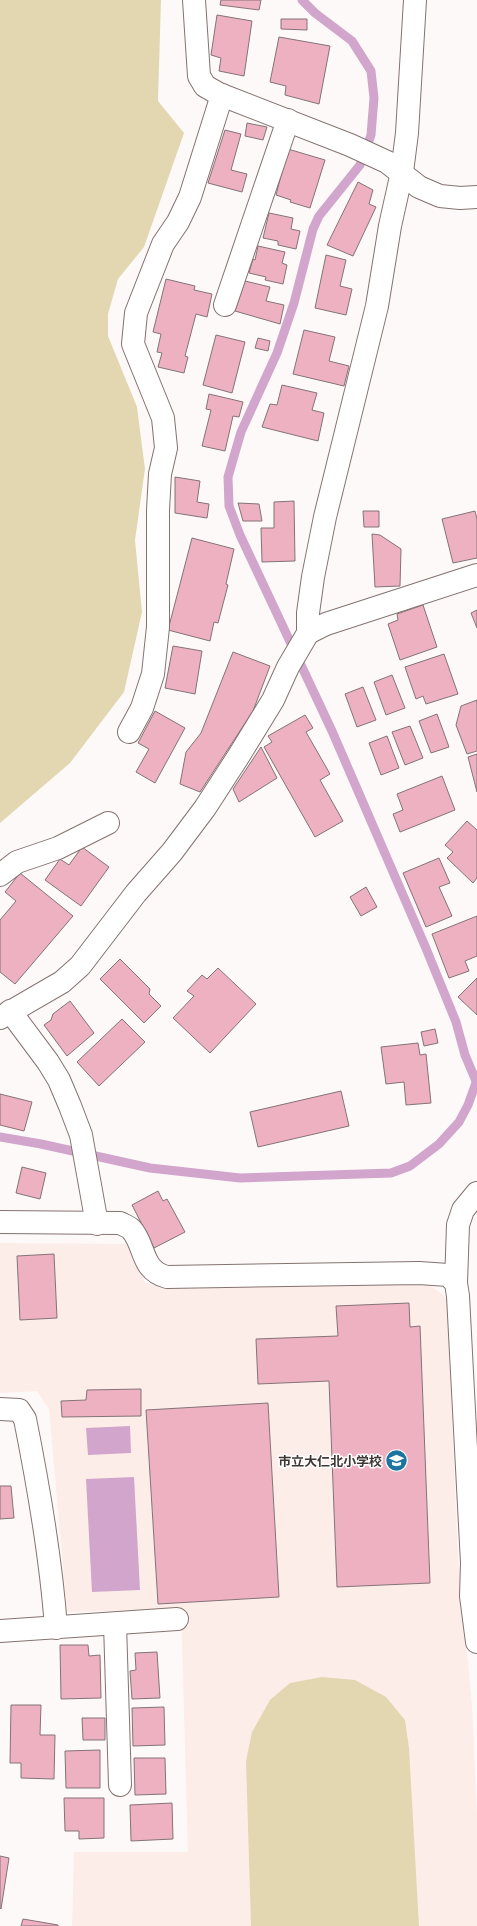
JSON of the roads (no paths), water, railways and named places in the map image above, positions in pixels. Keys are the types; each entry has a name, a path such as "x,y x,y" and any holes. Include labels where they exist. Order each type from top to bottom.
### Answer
{"street":[{"path":"194,0 199,76 205,86 222,95 350,145 402,172 419,187 440,196 460,198 477,197"},
{"path":"97,1224 81,1135 59,1080 48,1062 5,1014 62,982 80,966 136,893 172,852 205,808 238,757 273,700 288,667 308,633 308,614 313,576 325,518 377,306 390,226 402,172 408,125 415,0"},
{"path":"129,732 142,708 153,674 158,627 158,510 160,474 166,448 163,418 133,344 136,313 163,244 178,222 190,197 222,95"},
{"path":"226,305 288,120"},
{"path":"308,633 326,624 477,575"},
{"path":"0,875 17,862 58,848 108,822"},
{"path":"477,1193 463,1210 458,1225 456,1283 474,1562 471,1596 477,1642"},
{"path":"0,1222 120,1223 131,1229 151,1268 158,1275 167,1277 419,1273 448,1275 456,1283"},
{"path":"0,1409 19,1410 25,1419 42,1510 53,1584 56,1628"},
{"path":"0,1631 177,1619"},
{"path":"116,1624 120,1785"}],"waterway":[{"path":"302,0 315,13 352,41 371,71 374,98 371,135 360,165 319,216 313,229 294,303 277,353 241,432 228,477 229,506 240,535 332,731 425,946 456,1022 465,1055 476,1081"},
{"path":"0,1137 41,1144 150,1168 240,1178 391,1173 410,1166 439,1144 459,1122 468,1105 477,1080"}],"place":[{"name":"市立大仁北小学校","path":"397,1461"}]}
